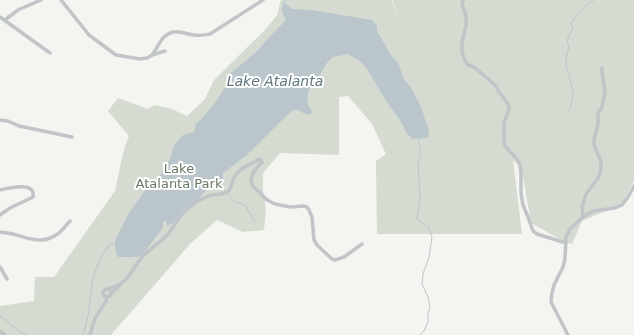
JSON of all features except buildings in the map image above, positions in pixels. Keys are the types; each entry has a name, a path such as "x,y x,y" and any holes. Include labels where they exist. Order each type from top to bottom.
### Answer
{"street":[{"path":"5,20 18,10 41,0"},
{"path":"61,0 89,35 116,55 140,59 165,51"},
{"path":"152,55 164,38 172,33 182,31 196,35 210,34 263,0"},
{"path":"463,0 462,4 466,16 466,25 462,43 462,52 468,65 474,67 495,86 509,105 504,123 505,146 517,159 520,165 523,205 533,231 537,234 566,244"},
{"path":"0,17 50,52"},
{"path":"582,217 582,207 586,194 598,178 601,170 601,162 594,145 594,139 598,124 598,113 602,106 606,92 602,68"},
{"path":"0,120 8,121 20,126 72,137"},
{"path":"107,297 104,296 105,290 126,280 142,257 158,242 164,239 189,208 203,198 214,194 226,193 231,189 234,177 239,171 260,160 262,164 252,175 251,181 253,186 267,200 275,204 290,207 307,207 310,210 312,217 314,240 317,245 332,259 336,260 344,257 362,244"},
{"path":"568,335 551,302 554,285 565,259 566,237 570,229 582,217 593,211 615,208 622,205 634,186"},
{"path":"0,190 29,188 34,193 33,197 10,208 0,215"},
{"path":"0,232 33,240 48,239 59,233 70,221"},
{"path":"0,267 7,279"},
{"path":"90,335 95,318 107,297 120,284"},
{"path":"107,289 111,291 111,294"},
{"path":"0,331 5,335"}],"green space":[{"name":"Lake Atalanta Park","path":"281,0 391,0 400,18 392,0 634,0 634,181 622,204 582,221 572,244 565,242 531,223 521,165 513,161 522,234 377,234 376,161 386,154 372,124 348,96 339,97 339,155 280,153 263,173 263,190 266,210 264,230 243,232 217,220 190,244 111,335 0,335 0,306 34,301 35,277 54,277 115,191 125,146 129,136 108,111 118,98 148,109 154,105 172,109 187,116 205,99 214,80 266,29 277,15"}],"water":[{"name":"Lake Atalanta","path":"284,2 292,9 311,10 372,20 377,26 377,31 391,55 398,63 404,79 412,89 422,109 429,129 428,137 412,139 361,62 348,54 333,57 326,64 310,88 307,97 308,104 312,112 310,115 299,110 294,110 287,115 247,155 223,173 223,179 220,182 205,191 196,202 185,208 173,223 167,226 166,222 164,221 163,228 141,256 118,257 115,249 115,240 129,213 144,192 162,173 178,140 183,135 194,132 196,124 214,104 228,83 231,73 258,50 286,19 282,11"}],"waterway":[{"path":"569,110 573,94 566,67 566,61 569,48 568,38 573,28 571,23 587,4 594,0"},
{"path":"418,138 420,154"},
{"path":"420,157 418,163 420,199 417,219 429,228 432,237 429,257 423,274 422,284 428,297 430,308 428,313 428,322 424,331 420,335"},
{"path":"220,182 225,191"},
{"path":"228,194 234,201 246,207 255,222"},
{"path":"82,335 88,316 93,278 99,261 109,245 115,243"},
{"path":"0,317 26,335"}]}
